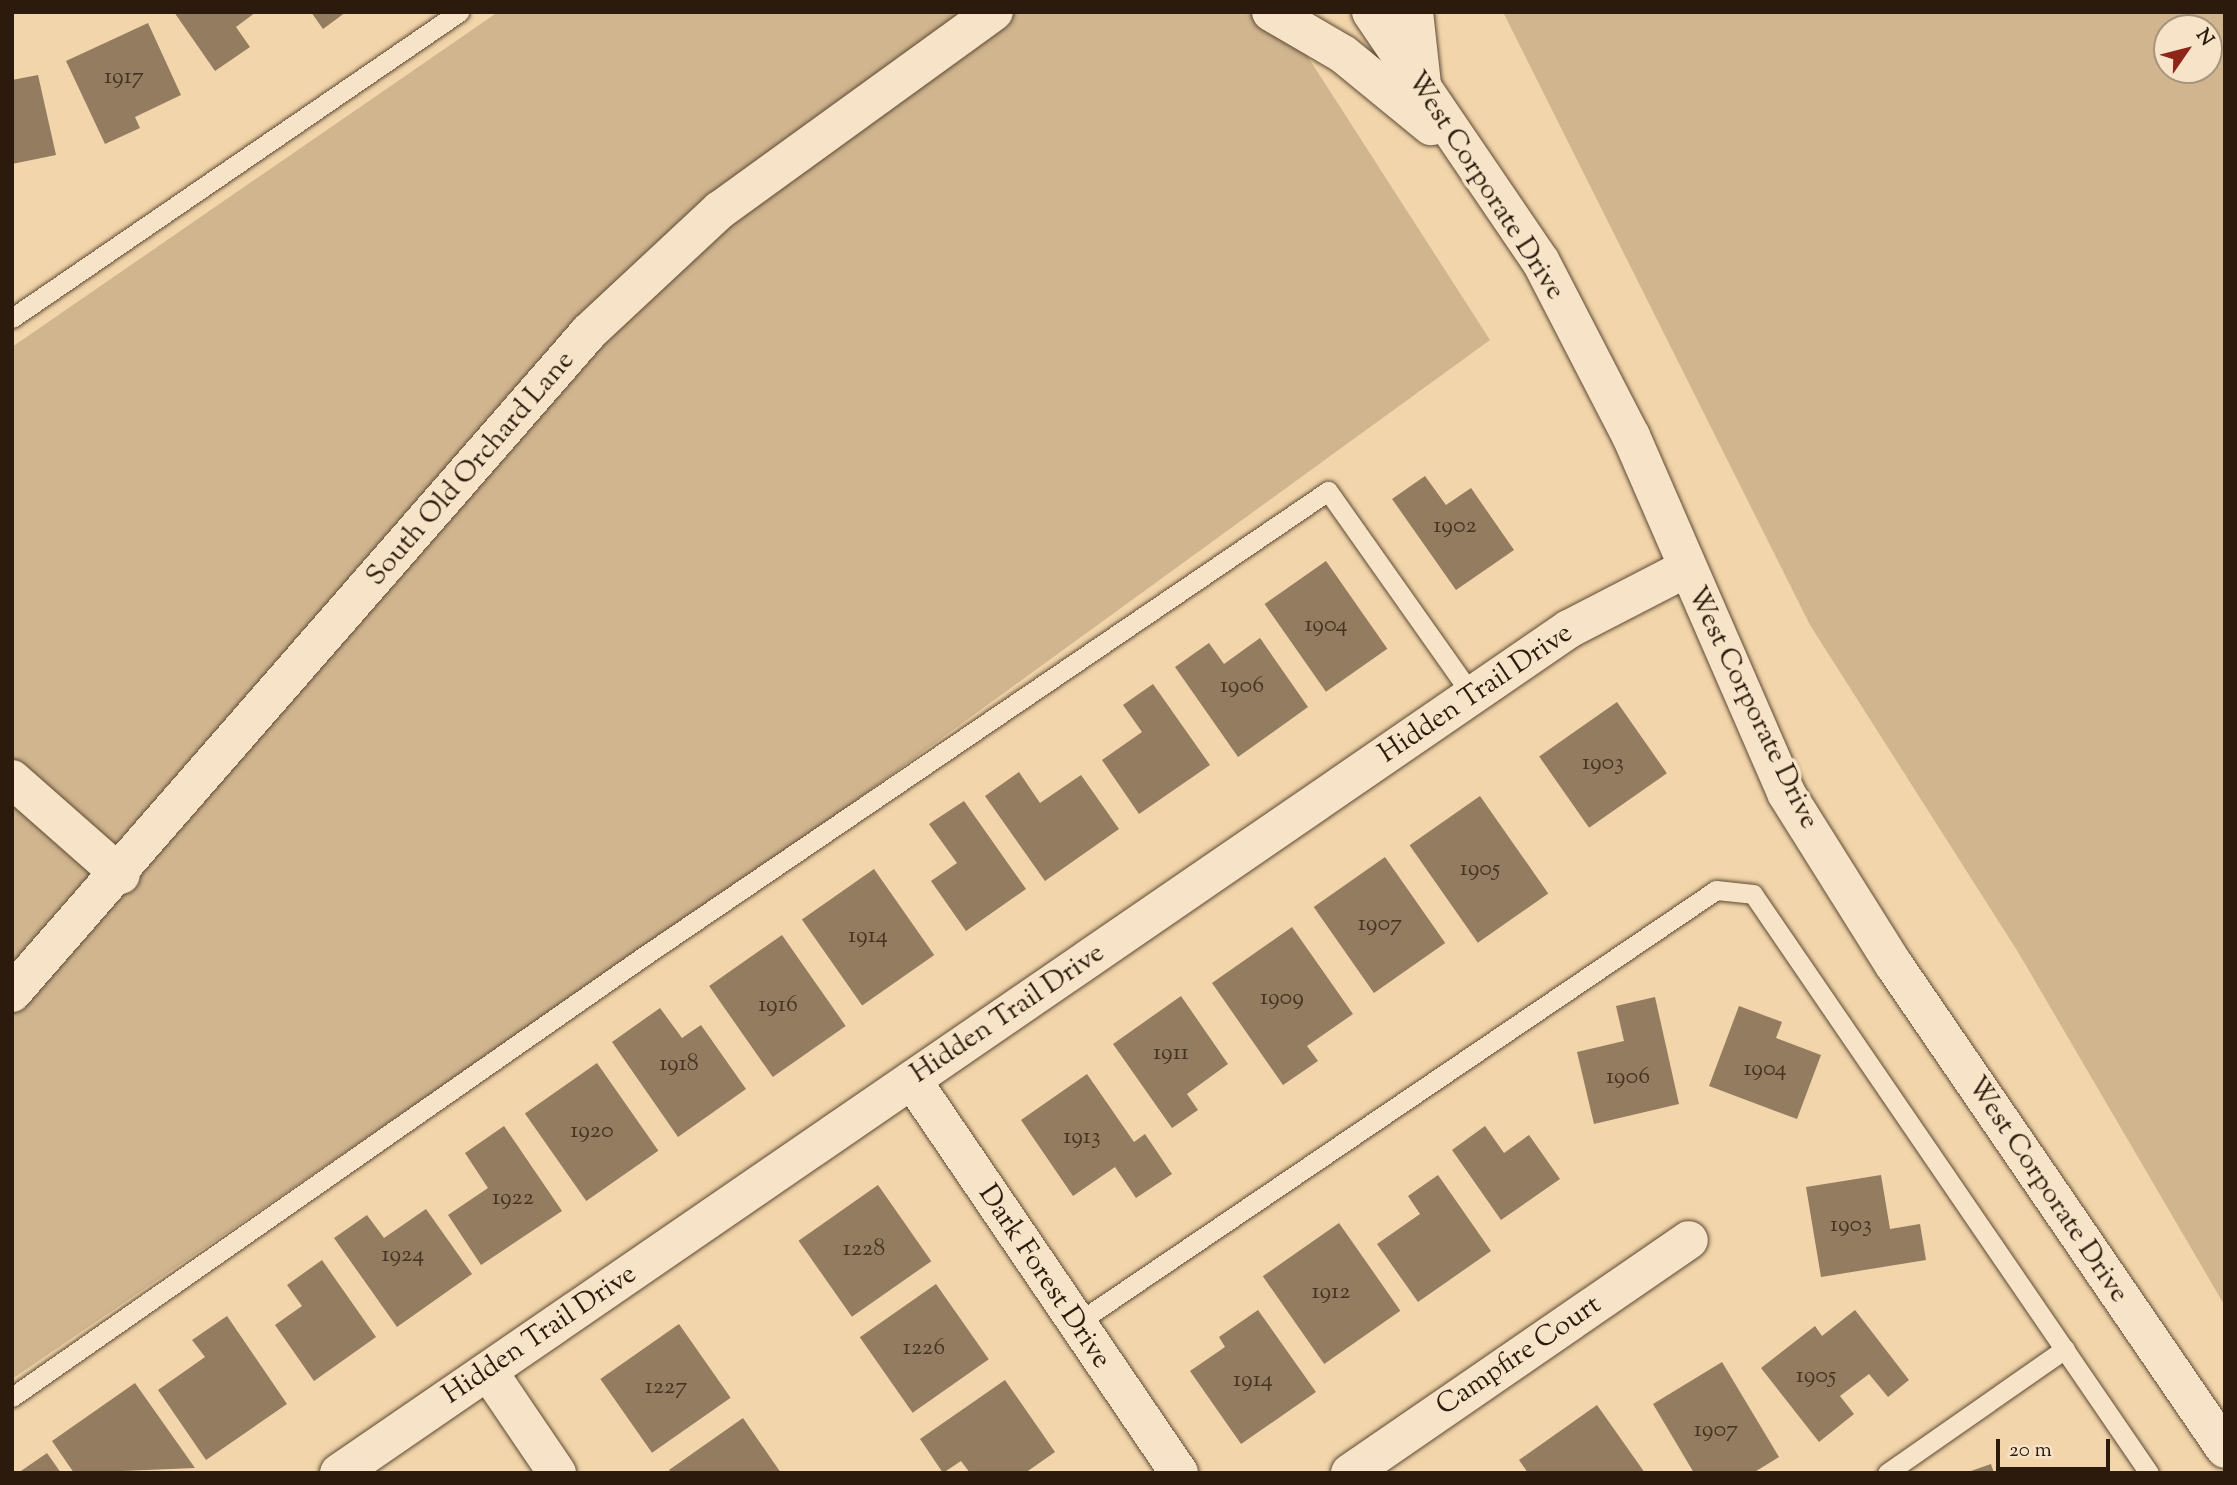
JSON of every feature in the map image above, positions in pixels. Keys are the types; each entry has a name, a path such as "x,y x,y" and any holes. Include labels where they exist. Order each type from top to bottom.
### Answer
{"street":[{"name":"South Old Orchard Lane","path":"12,993 121,876 589,332 720,210 994,12"},
{"path":"1271,12 1343,54 1465,153"},
{"name":"West Corporate Drive","path":"1371,12 1422,91 1541,262 1631,436 1685,569 1786,793 1894,965 2225,1449"},
{"path":"1414,12 1422,91"},
{"name":"Hidden Trail Drive","path":"340,1473 1569,629 1685,569"},
{"path":"12,779 121,876"},
{"name":"Dark Forest Drive","path":"912,1080 1074,1325 1179,1473"},
{"name":"Campfire Court","path":"1349,1473 1689,1240"},
{"path":"488,1371 557,1473"}],"lane":[{"path":"12,318 459,12"},
{"path":"12,1397 644,956 1328,491 1472,695"},
{"path":"1074,1325 1716,890 1753,894 1803,960 2149,1473"},
{"path":"1887,1473 2065,1349"}],"shaded area":[{"path":"498,12 1279,12 1490,340 771,862 12,1379 12,347"},
{"path":"1503,12 2225,12 2225,1306 2018,952 1810,625"}],"building":[{"path":"174,12 256,12 236,27 250,47 215,71"},
{"path":"311,12 346,12 323,29"},
{"path":"148,23 181,95 135,117 140,128 105,144 66,61"},
{"path":"38,75 56,155 12,164 12,80"},
{"path":"1425,476 1446,505 1471,488 1514,550 1456,590 1392,499"},
{"path":"1326,561 1387,649 1326,692 1265,604"},
{"path":"1260,638 1308,707 1238,757 1175,667 1209,643 1224,664"},
{"path":"1153,684 1210,765 1139,814 1102,760 1142,732 1123,705"},
{"path":"1617,702 1667,773 1589,828 1539,756"},
{"path":"1019,772 1040,803 1081,775 1119,829 1045,881 985,796"},
{"path":"1480,796 1548,893 1478,943 1410,845"},
{"path":"964,801 1026,889 966,931 931,881 957,863 929,824"},
{"path":"1385,857 1445,943 1374,993 1314,907"},
{"path":"874,869 934,955 862,1005 802,919"},
{"path":"1292,927 1353,1014 1307,1046 1318,1061 1283,1085 1212,983"},
{"path":"782,935 846,1026 773,1077 709,986"},
{"path":"1181,996 1228,1064 1187,1094 1198,1110 1172,1128 1113,1044"},
{"path":"1655,997 1679,1104 1594,1124 1577,1052 1624,1041 1616,1006"},
{"path":"1739,1006 1782,1022 1776,1038 1821,1055 1797,1119 1709,1086"},
{"path":"660,1008 682,1038 701,1025 746,1089 678,1137 612,1042"},
{"path":"597,1063 658,1151 586,1201 525,1113"},
{"path":"1087,1074 1134,1142 1145,1134 1172,1174 1136,1198 1115,1167 1073,1196 1021,1120"},
{"path":"504,1126 562,1211 481,1265 448,1215 488,1188 465,1153"},
{"path":"1485,1126 1504,1153 1529,1135 1560,1179 1501,1220 1452,1150"},
{"path":"1438,1175 1491,1251 1418,1302 1377,1244 1420,1214 1408,1196"},
{"path":"1881,1175 1890,1229 1920,1224 1926,1260 1821,1277 1806,1187"},
{"path":"878,1185 931,1261 852,1317 799,1241"},
{"path":"426,1209 472,1274 397,1327 334,1238 367,1215 384,1238"},
{"path":"1339,1223 1400,1311 1324,1364 1263,1276"},
{"path":"322,1260 376,1337 314,1381 275,1325 302,1306 287,1285"},
{"path":"936,1284 989,1359 913,1413 860,1337"},
{"path":"1258,1310 1316,1392 1241,1444 1190,1371 1225,1347 1219,1337"},
{"path":"1855,1310 1909,1380 1888,1397 1869,1374 1840,1396 1854,1414 1819,1442 1761,1368 1815,1326 1822,1336"},
{"path":"227,1316 287,1404 206,1460 158,1390 205,1357 192,1340"},
{"path":"679,1324 731,1398 652,1453 600,1379"},
{"path":"1722,1362 1779,1457 1753,1473 1694,1473 1653,1404"},
{"path":"1005,1380 1055,1452 1025,1473 970,1473 961,1461 943,1473 920,1439"},
{"path":"135,1383 195,1468 74,1473 52,1441"},
{"path":"1597,1405 1645,1473 1528,1473 1519,1460"},
{"path":"743,1418 781,1473 671,1473 669,1470"},
{"path":"47,1453 61,1473 18,1473"},
{"path":"1991,1464 1994,1473 1968,1472"}]}
